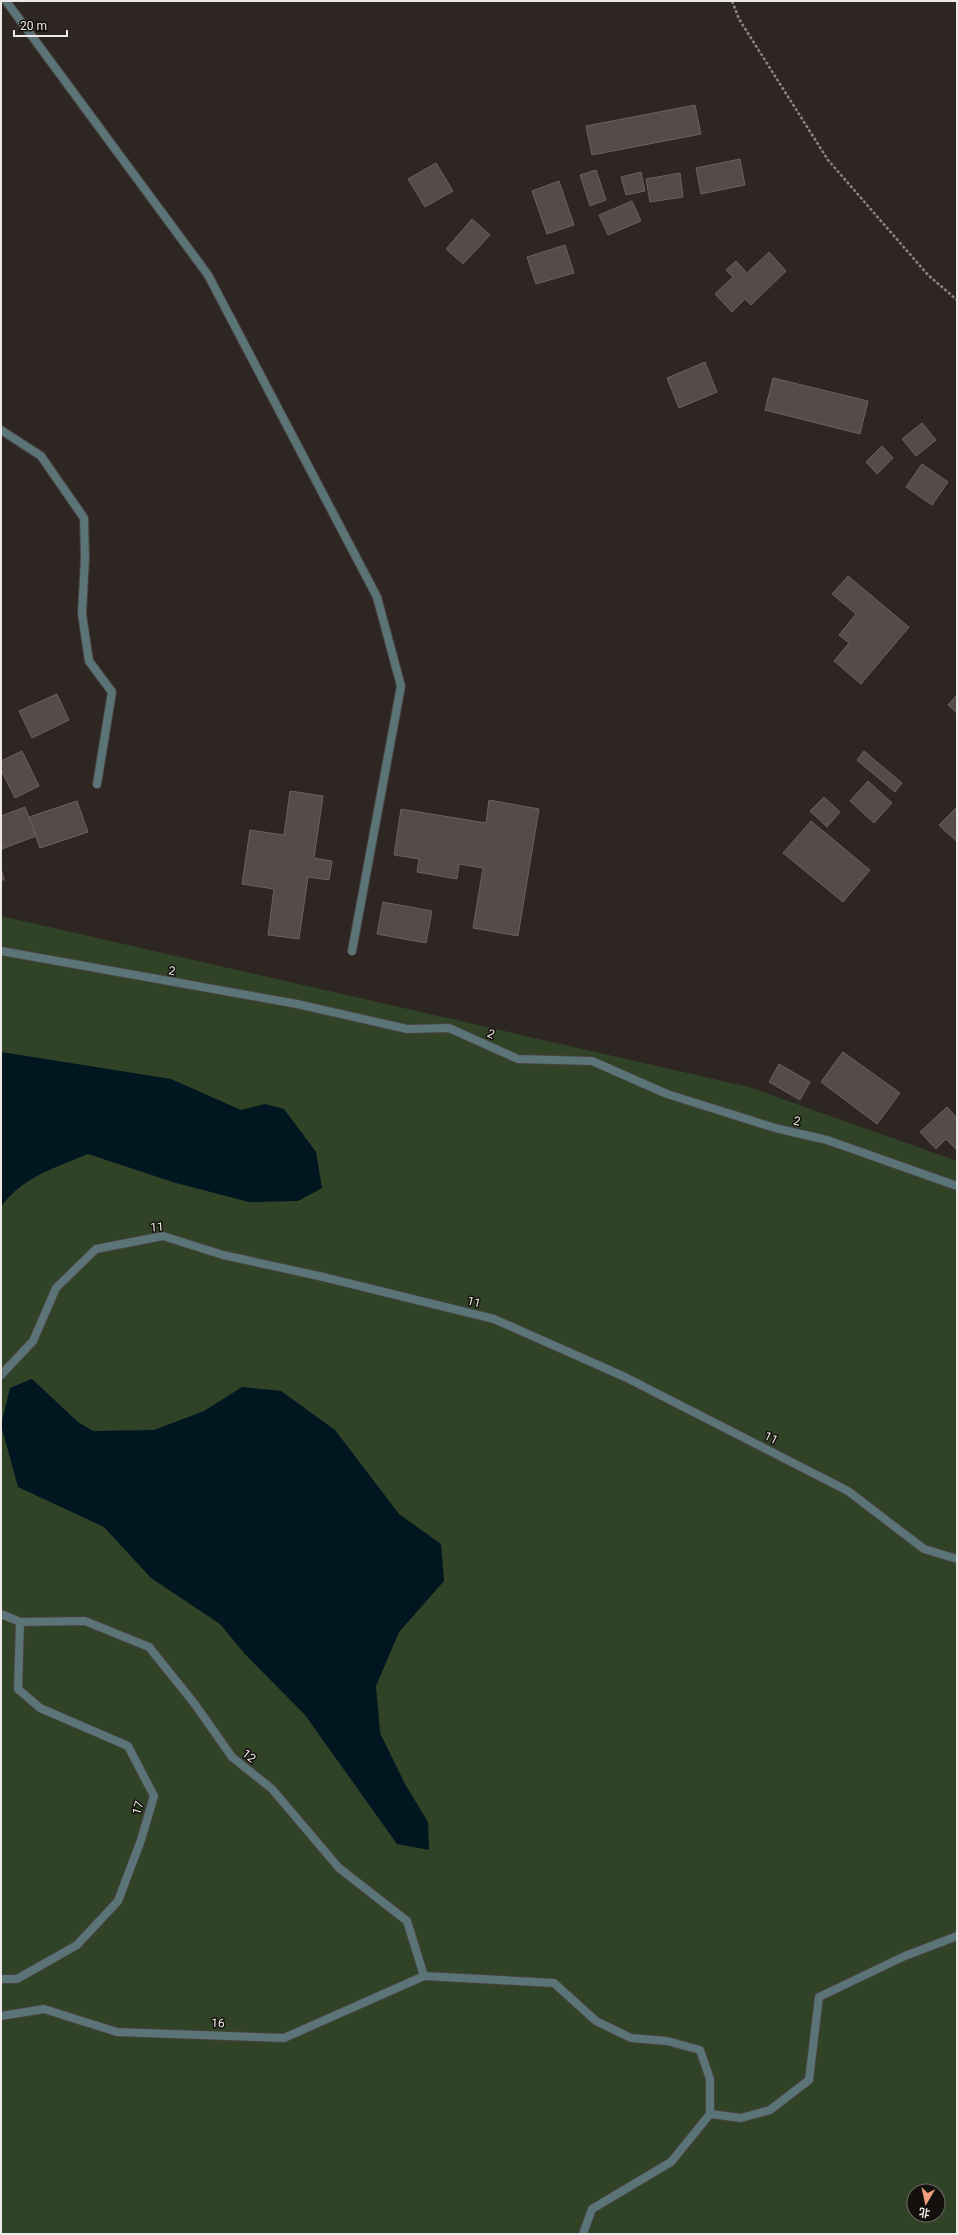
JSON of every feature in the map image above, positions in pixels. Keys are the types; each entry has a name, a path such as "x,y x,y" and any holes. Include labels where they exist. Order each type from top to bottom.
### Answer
{"street":[{"path":"6,1 208,275 377,597 401,686 352,951"},
{"path":"1,430 41,456 84,518 85,558 82,614 89,661 112,692 97,784"},
{"name":"2","path":"1,951 297,1004 407,1029 449,1028 518,1059 592,1061 667,1094 775,1128 827,1140 957,1186"},
{"name":"11","path":"1,1375 33,1341 56,1288 96,1249 163,1236 223,1255 319,1276 494,1319 625,1377 848,1491 924,1549 957,1560"},
{"path":"1,1614 20,1622"},
{"name":"12","path":"20,1622 85,1621 149,1647 194,1703 232,1757 272,1789 339,1868 408,1921 424,1976"},
{"name":"17","path":"1,1979 17,1979 77,1945 118,1902 141,1840 154,1796 128,1746 40,1708 18,1689 20,1622"},
{"path":"710,2114 741,2118 770,2110 809,2080 819,1997 906,1956 957,1936"},
{"path":"424,1976 554,1983 596,2021 631,2038 667,2041 700,2050 710,2079 710,2114 671,2162 592,2209 583,2234"},
{"name":"16","path":"1,2016 44,2009 117,2032 284,2038 424,1976"}],"path":[{"path":"732,1 739,19 828,160 928,274 957,299"}],"green space":[{"path":"1,916 749,1087 957,1161 957,2234 1,2234"}],"water":[{"path":"1,1052 171,1079 241,1110 265,1104 284,1109 316,1152 322,1188 298,1201 249,1202 176,1183 88,1154 40,1174 19,1188 1,1207"},
{"path":"32,1379 78,1422 93,1431 154,1430 204,1411 242,1387 281,1391 335,1430 399,1514 441,1544 444,1581 399,1632 376,1686 380,1733 405,1784 428,1822 429,1850 397,1844 305,1715 244,1653 220,1624 151,1578 104,1527 18,1487 1,1425 10,1388"}],"building":[{"path":"695,105 701,134 592,155 586,126"},
{"path":"740,159 745,185 701,194 696,168"},
{"path":"436,163 453,191 425,207 408,179"},
{"path":"596,170 606,200 590,206 580,175"},
{"path":"641,172 645,191 626,195 621,177"},
{"path":"680,173 683,197 650,202 646,179"},
{"path":"559,181 574,225 547,234 532,191"},
{"path":"632,201 641,221 608,235 599,215"},
{"path":"472,219 490,235 463,264 446,249"},
{"path":"565,245 574,273 536,284 527,257"},
{"path":"769,252 786,271 751,305 745,299 732,312 715,294 733,277 726,270 736,261 747,273"},
{"path":"705,362 717,392 679,408 667,378"},
{"path":"773,378 868,401 860,434 765,410"},
{"path":"922,423 936,440 916,456 902,439"},
{"path":"882,446 893,458 877,474 866,462"},
{"path":"922,464 948,482 932,505 906,487"},
{"path":"848,576 909,627 861,684 834,661 849,643 839,635 856,614 832,594"},
{"path":"57,694 69,720 32,738 19,711"},
{"path":"957,695 957,713 948,705"},
{"path":"22,751 39,786 15,798 1,770 1,761"},
{"path":"864,751 902,783 895,792 857,760"},
{"path":"868,781 892,803 874,823 850,801"},
{"path":"290,791 323,796 314,858 332,861 329,880 308,877 299,939 268,935 274,889 242,884 250,830 284,835"},
{"path":"824,797 840,812 827,827 810,811"},
{"path":"489,800 539,809 518,936 473,928 483,868 459,864 457,879 417,872 419,859 394,855 401,809 486,823"},
{"path":"77,801 88,832 40,848 29,817"},
{"path":"25,807 36,836 2,849 1,816"},
{"path":"957,807 957,842 939,825"},
{"path":"811,821 870,870 843,902 783,853"},
{"path":"1,868 4,880 1,880"},
{"path":"383,902 432,911 426,943 377,934"},
{"path":"843,1052 900,1093 877,1124 821,1082"},
{"path":"779,1064 810,1082 800,1100 769,1082"},
{"path":"947,1107 957,1118 957,1150 946,1139 936,1149 920,1132"}]}
